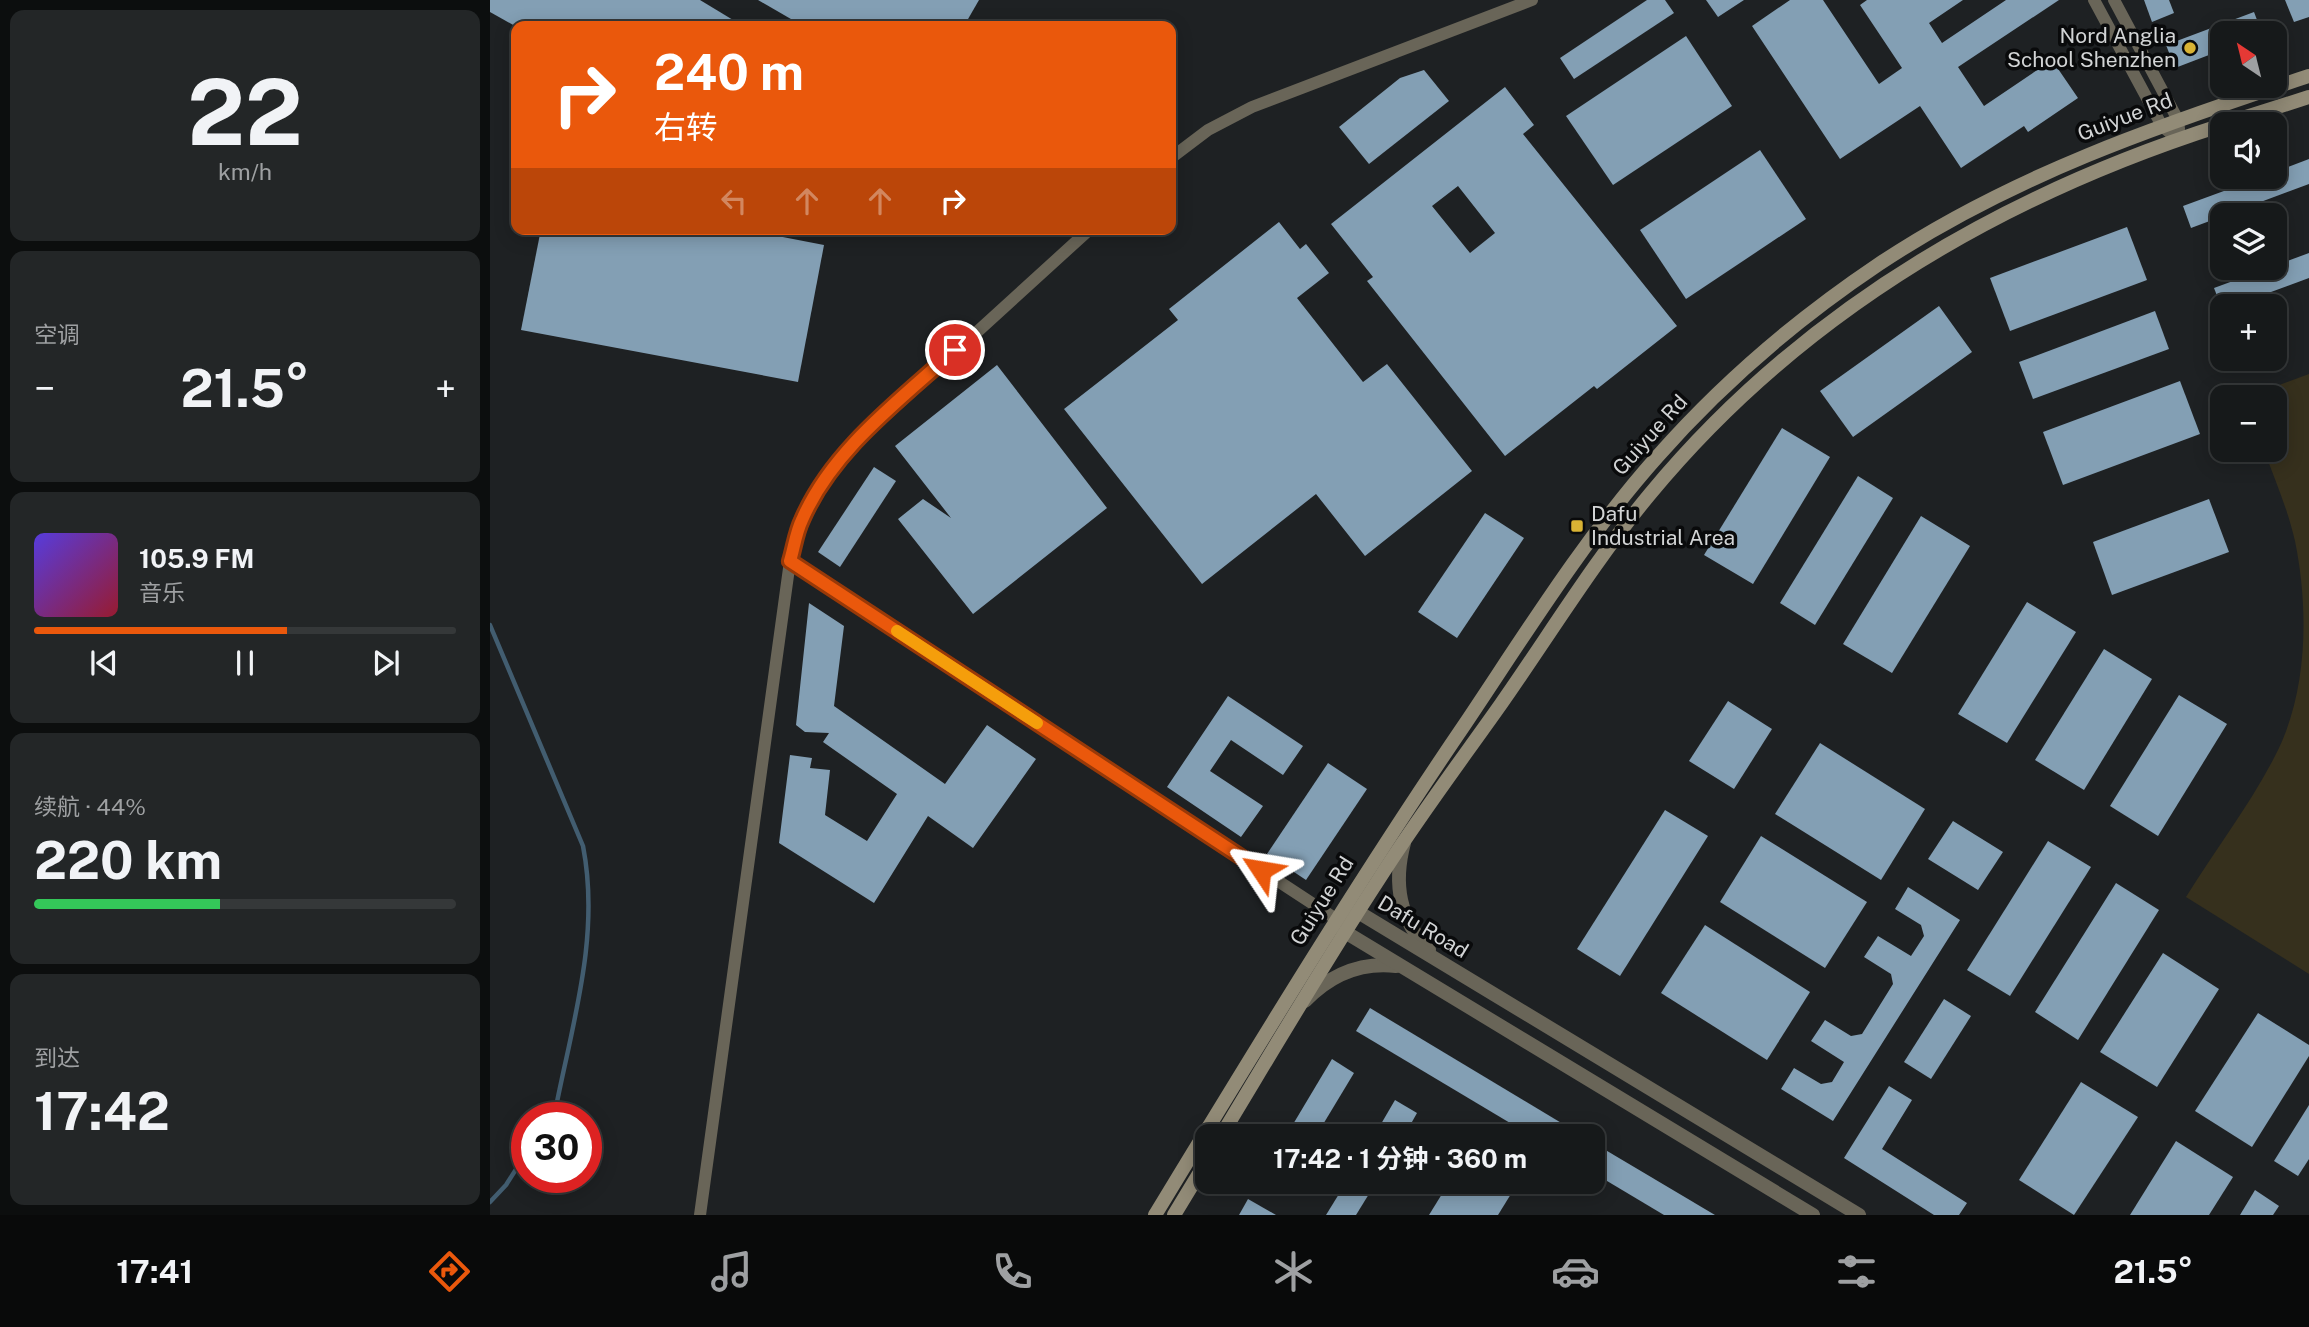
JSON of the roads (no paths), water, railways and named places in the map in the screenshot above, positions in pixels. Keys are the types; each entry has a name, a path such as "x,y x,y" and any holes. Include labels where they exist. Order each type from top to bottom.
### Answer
{"main road":[{"name":"Guiyue Rd","path":"1155,1215 1336,919 1570,569 1656,458 1710,400 1819,306 1938,227 2057,166 2178,120 2309,76"},
{"name":"Guiyue Rd","path":"2263,112 2309,97"},
{"name":"Guiyue Rd","path":"1228,1124 1345,932 1405,841 1649,495 1748,390 1861,299 1933,252 2064,183 2210,129"},
{"path":"1174,1215 1195,1180"}],"street":[{"path":"1176,154 1208,130 1252,107 1532,0"},
{"path":"2094,0 2162,126 2179,140"},
{"path":"2113,0 2178,120 2179,140"},
{"path":"700,1215 790,561 802,520 825,478 853,444 1083,235"},
{"path":"790,561 1336,919 1345,932 1813,1215"},
{"path":"1405,841 1398,866 1397,887 1402,908 1416,935 1439,961"},
{"name":"Dafu Road","path":"1336,919 1358,912 1859,1215"},
{"path":"1299,1007 1330,979 1347,971 1381,964 1401,966"},
{"path":"1465,1004 1477,984"}],"waterway":[{"path":"490,625 583,846 587,879 587,943 557,1102"},
{"path":"490,1202 511,1177"}],"place":[{"name":"Nord Anglia School Shenzhen","path":"2190,48"},
{"name":"Dafu Industrial Area","path":"1577,526"}]}
